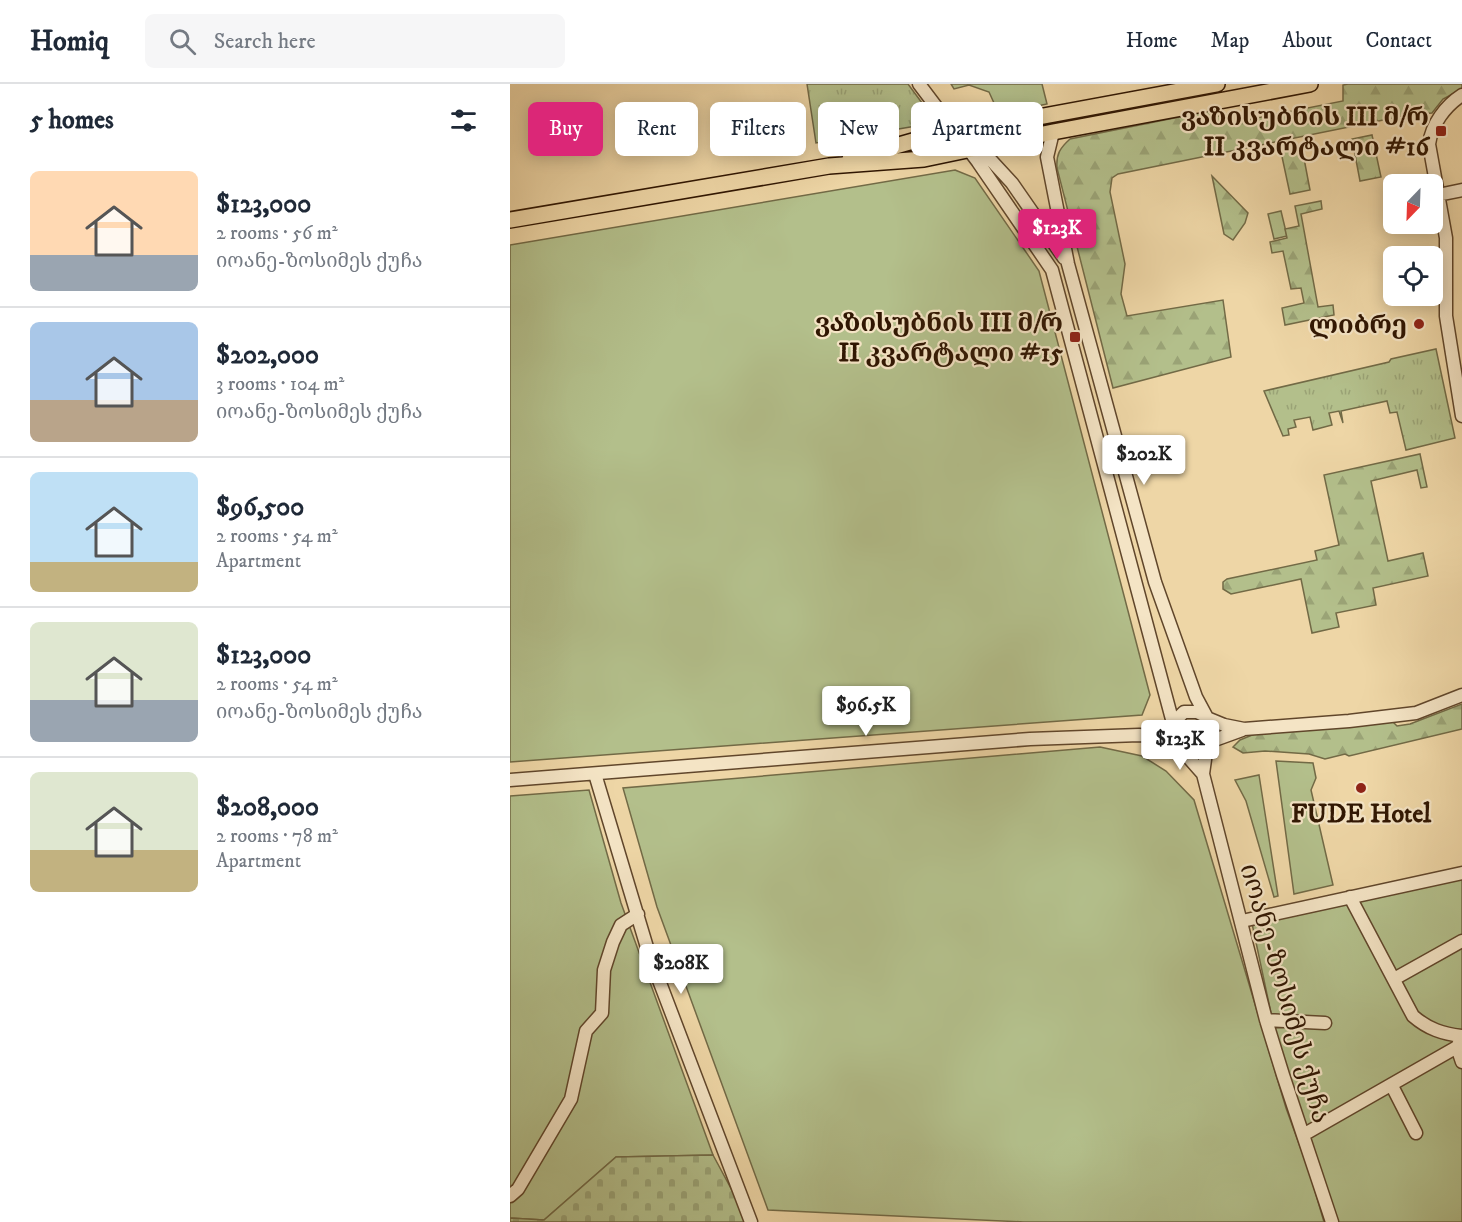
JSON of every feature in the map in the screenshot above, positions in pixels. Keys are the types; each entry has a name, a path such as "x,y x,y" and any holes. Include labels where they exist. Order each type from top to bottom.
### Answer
{"main road":[{"path":"1043,114 1173,88 1217,84"},
{"path":"1043,134 1310,84"},
{"path":"1173,88 1176,109"},
{"path":"829,166 911,142"},
{"path":"510,220 829,166 938,156"}],"street":[{"path":"919,84 932,102"},
{"path":"1434,174 1430,135 1445,109 1462,95"},
{"path":"1053,132 1047,157 1069,270 1155,582 1188,676 1212,732 1208,743"},
{"path":"979,156 1052,270 1172,724 1171,735 1177,746"},
{"path":"983,156 1012,183 1069,270"},
{"path":"1443,194 1462,190"},
{"path":"1443,222 1446,238 1446,316 1462,416"},
{"path":"1054,281 1069,270"},
{"path":"1139,735 1172,724 1178,716 1190,711 1224,725 1244,729 1416,713 1462,695"},
{"path":"510,780 1030,739 1139,735 1161,737 1185,751 1196,751 1208,743 1244,729"},
{"name":"იოანე-ზოსიმეს ქუჩა","path":"1208,743 1203,774 1266,1020 1332,1222"},
{"name":"იოანე-ზოსიმეს ქუჩა","path":"1177,746 1203,774"},
{"path":"595,774 649,954 750,1222"},
{"path":"1242,921 1462,873"},
{"path":"1350,897 1413,1016 1423,1025 1460,1040"},
{"path":"510,1196 518,1189 571,1099 586,1031 602,1013 604,970 613,942 621,925 638,914"},
{"path":"1394,979 1462,941"},
{"path":"1266,1020 1325,1023"},
{"path":"1460,1040 1462,1062"},
{"path":"1303,1135 1392,1086 1460,1040"},
{"path":"1392,1086 1416,1133"}],"green space":[{"path":"807,84 908,84 921,102 911,102 911,127 899,129 899,102 818,102 818,143 816,143"},
{"path":"951,84 1042,84 1047,104 1043,105 1043,102 994,102 989,92 969,85 954,89"},
{"path":"1462,84 1462,89 1443,99 1432,113 1408,115 1118,174 1112,178 1110,192 1125,264 1121,294 1127,316 1223,300 1231,357 1113,388 1057,168 1058,155 1064,145 1070,139 1209,111 1232,123 1343,101 1343,85"},
{"path":"1372,135 1381,177 1360,181 1352,139"},
{"path":"1302,148 1310,190 1290,194 1281,152"},
{"path":"955,170 975,178 1039,271 1150,695 1142,715 510,762 510,245"},
{"path":"1212,176 1248,213 1245,223 1233,240 1224,234"},
{"path":"1321,201 1322,209 1301,214 1318,307 1333,305 1334,315 1285,325 1282,308 1304,303 1301,288 1291,289 1283,251 1272,253 1270,242 1287,238 1285,229 1299,226 1295,206"},
{"path":"1281,211 1287,236 1274,239 1268,214"},
{"path":"1436,349 1455,438 1406,450 1397,412 1390,413 1387,401 1341,411 1343,423 1339,411 1329,413 1332,425 1313,430 1310,417 1294,420 1296,427 1288,429 1289,435 1283,436 1264,391 1389,362 1391,359"},
{"path":"1420,454 1427,487 1421,488 1417,470 1371,481 1388,561 1423,553 1428,576 1373,588 1376,605 1336,613 1339,627 1312,633 1301,579 1231,594 1223,589 1223,582 1227,579 1317,560 1315,551 1339,545 1324,475"},
{"path":"1462,704 1462,729 1349,756 1345,754 1325,759 1309,754 1265,751 1243,753 1233,747 1240,740 1257,733 1393,722 1397,726 1410,724"},
{"path":"1100,747 1142,756 1166,771 1194,800 1286,1108 1310,1174 1324,1222 1024,1222 768,1210 657,907 623,788"},
{"path":"1276,761 1313,763 1316,778 1311,790 1333,885 1294,894"},
{"path":"1259,775 1278,896 1274,897 1246,801 1235,780"},
{"path":"589,790 621,903 713,1155 616,1157 544,1220 510,1218 510,796"},
{"path":"1462,871 1462,1222 1336,1222 1275,1032 1250,914"},
{"path":"713,1155 749,1222 510,1222 510,1218 544,1220 616,1157"}],"place":[{"name":"ვაზისუბნის III მ/რ II კვარტალი #16","path":"1441,131"},
{"name":"ლიბრე","path":"1419,324"},
{"name":"ვაზისუბნის III მ/რ II კვარტალი #15","path":"1075,337"},
{"name":"FUDE Hotel","path":"1361,788"}]}
